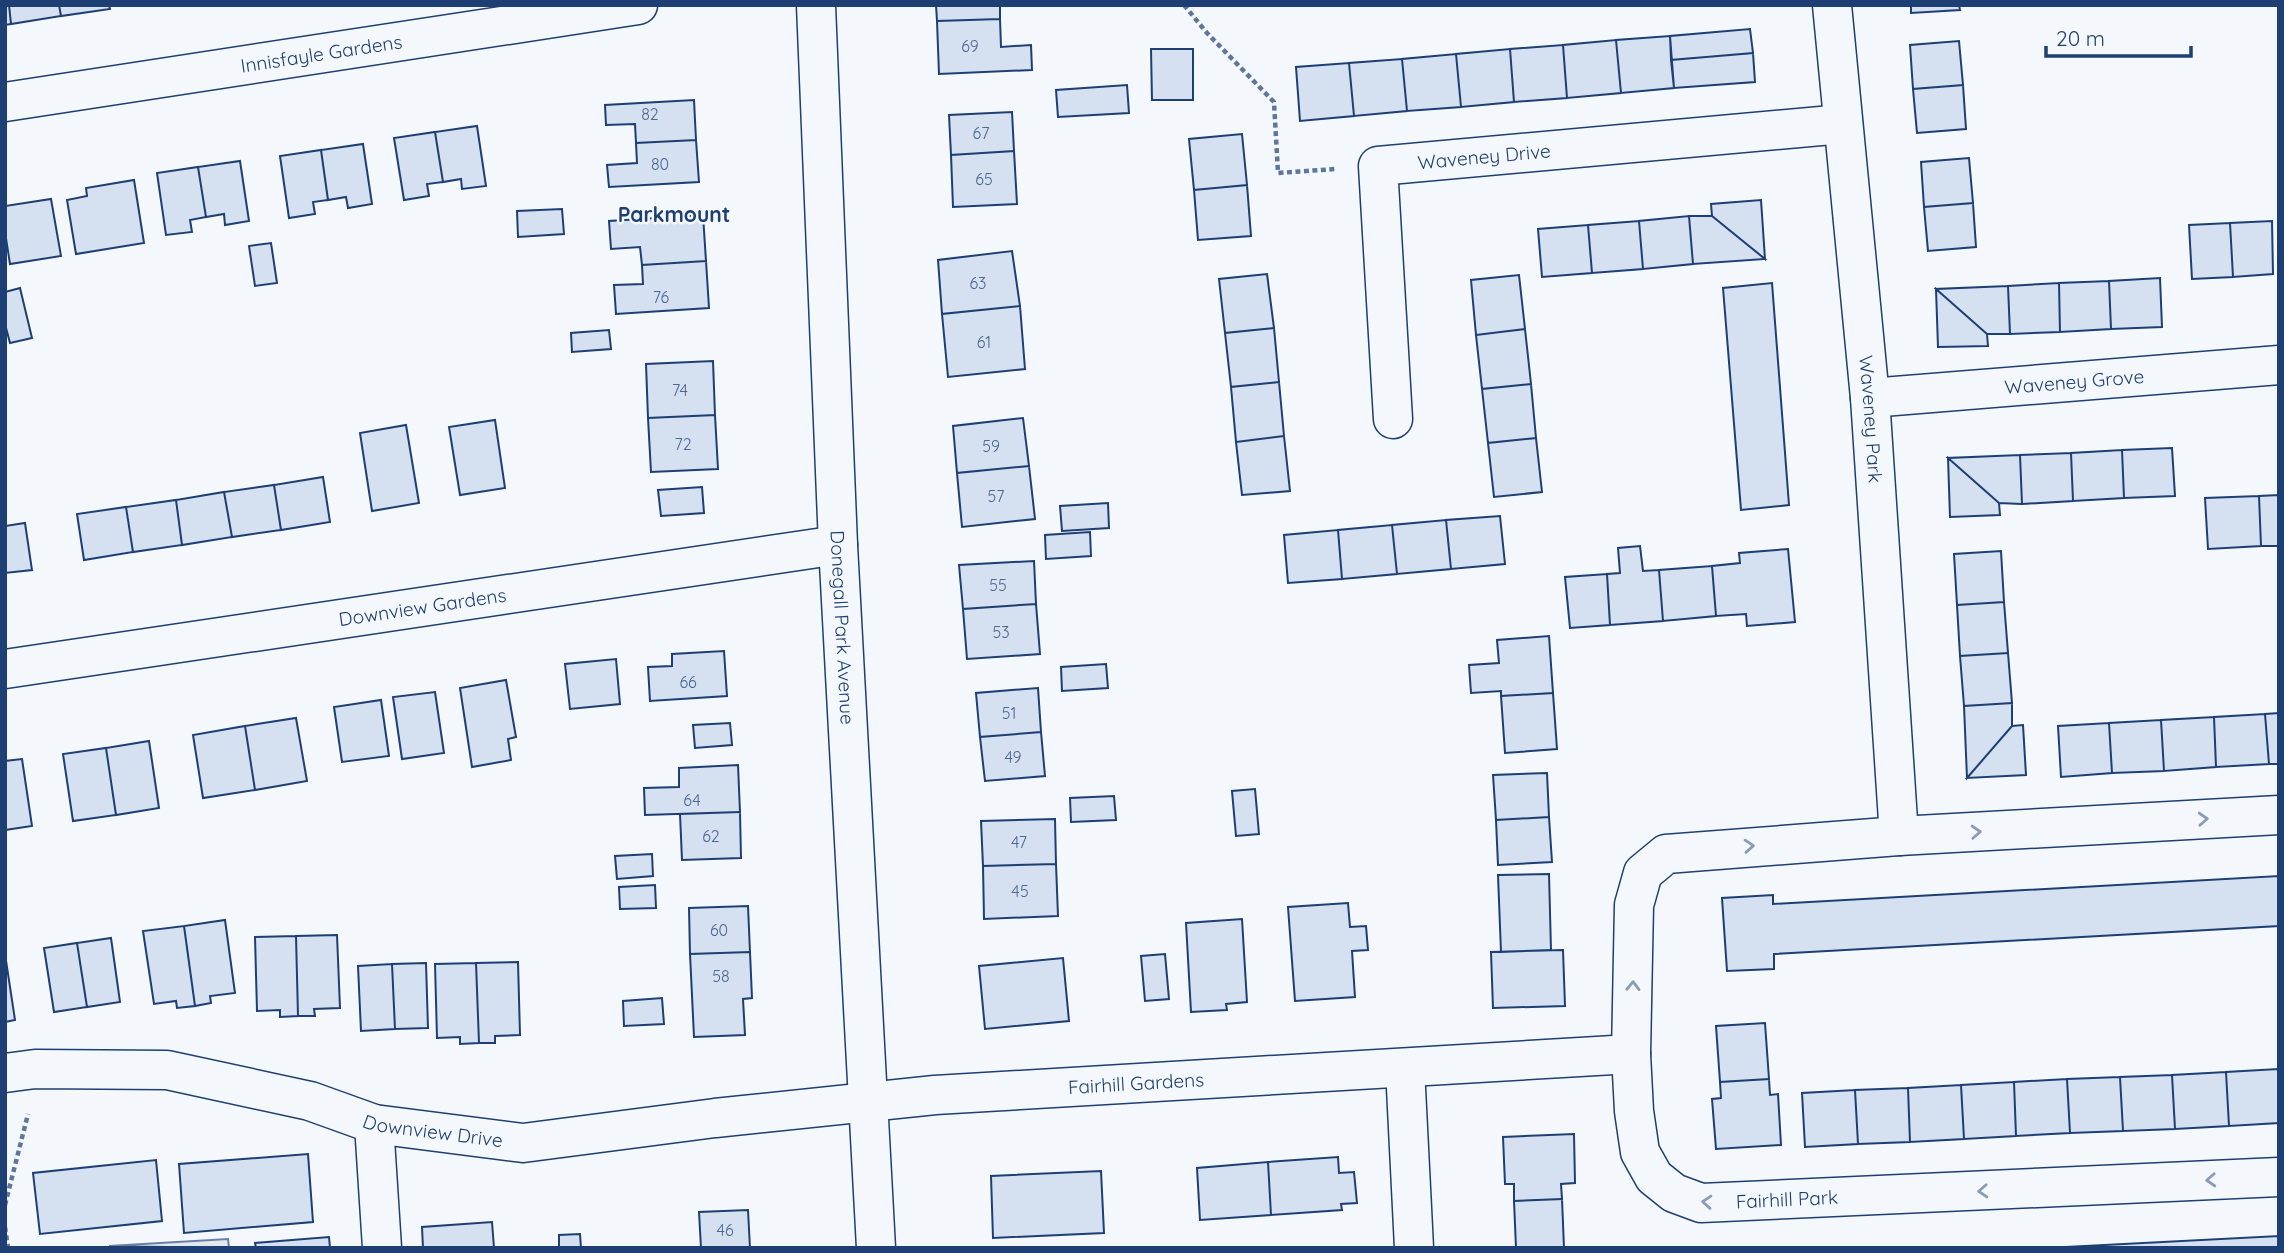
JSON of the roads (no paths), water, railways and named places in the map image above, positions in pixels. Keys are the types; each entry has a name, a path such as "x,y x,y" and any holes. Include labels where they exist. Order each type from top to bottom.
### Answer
{"street":[{"name":"Innisfayle Gardens","path":"5,102 638,5"},
{"name":"Donegall Park Avenue","path":"816,5 838,545 876,1248"},
{"name":"Waveney Park","path":"1832,5 1870,398 1899,836"},
{"name":"Waveney Drive","path":"1394,419 1378,166 1843,124"},
{"name":"Waveney Grove","path":"1870,398 2279,365"},
{"name":"Downview Gardens","path":"5,669 838,545"},
{"name":"Fairhill Park","path":"2279,815 1899,836 1666,853 1643,873 1634,905 1631,1054 1634,1111 1640,1152 1654,1177 1674,1193 1701,1203 2279,1177"},
{"path":"1413,1248 1405,1068 1631,1054"},
{"name":"Fairhill Gardens","path":"867,1103 935,1095 1405,1068"},
{"name":"Downview Drive","path":"20,1071 167,1070 310,1101 374,1124 523,1143 769,1112 867,1103"},
{"path":"374,1124 382,1248"}],"district":[{"name":"Parkmount","path":"674,215"}]}
